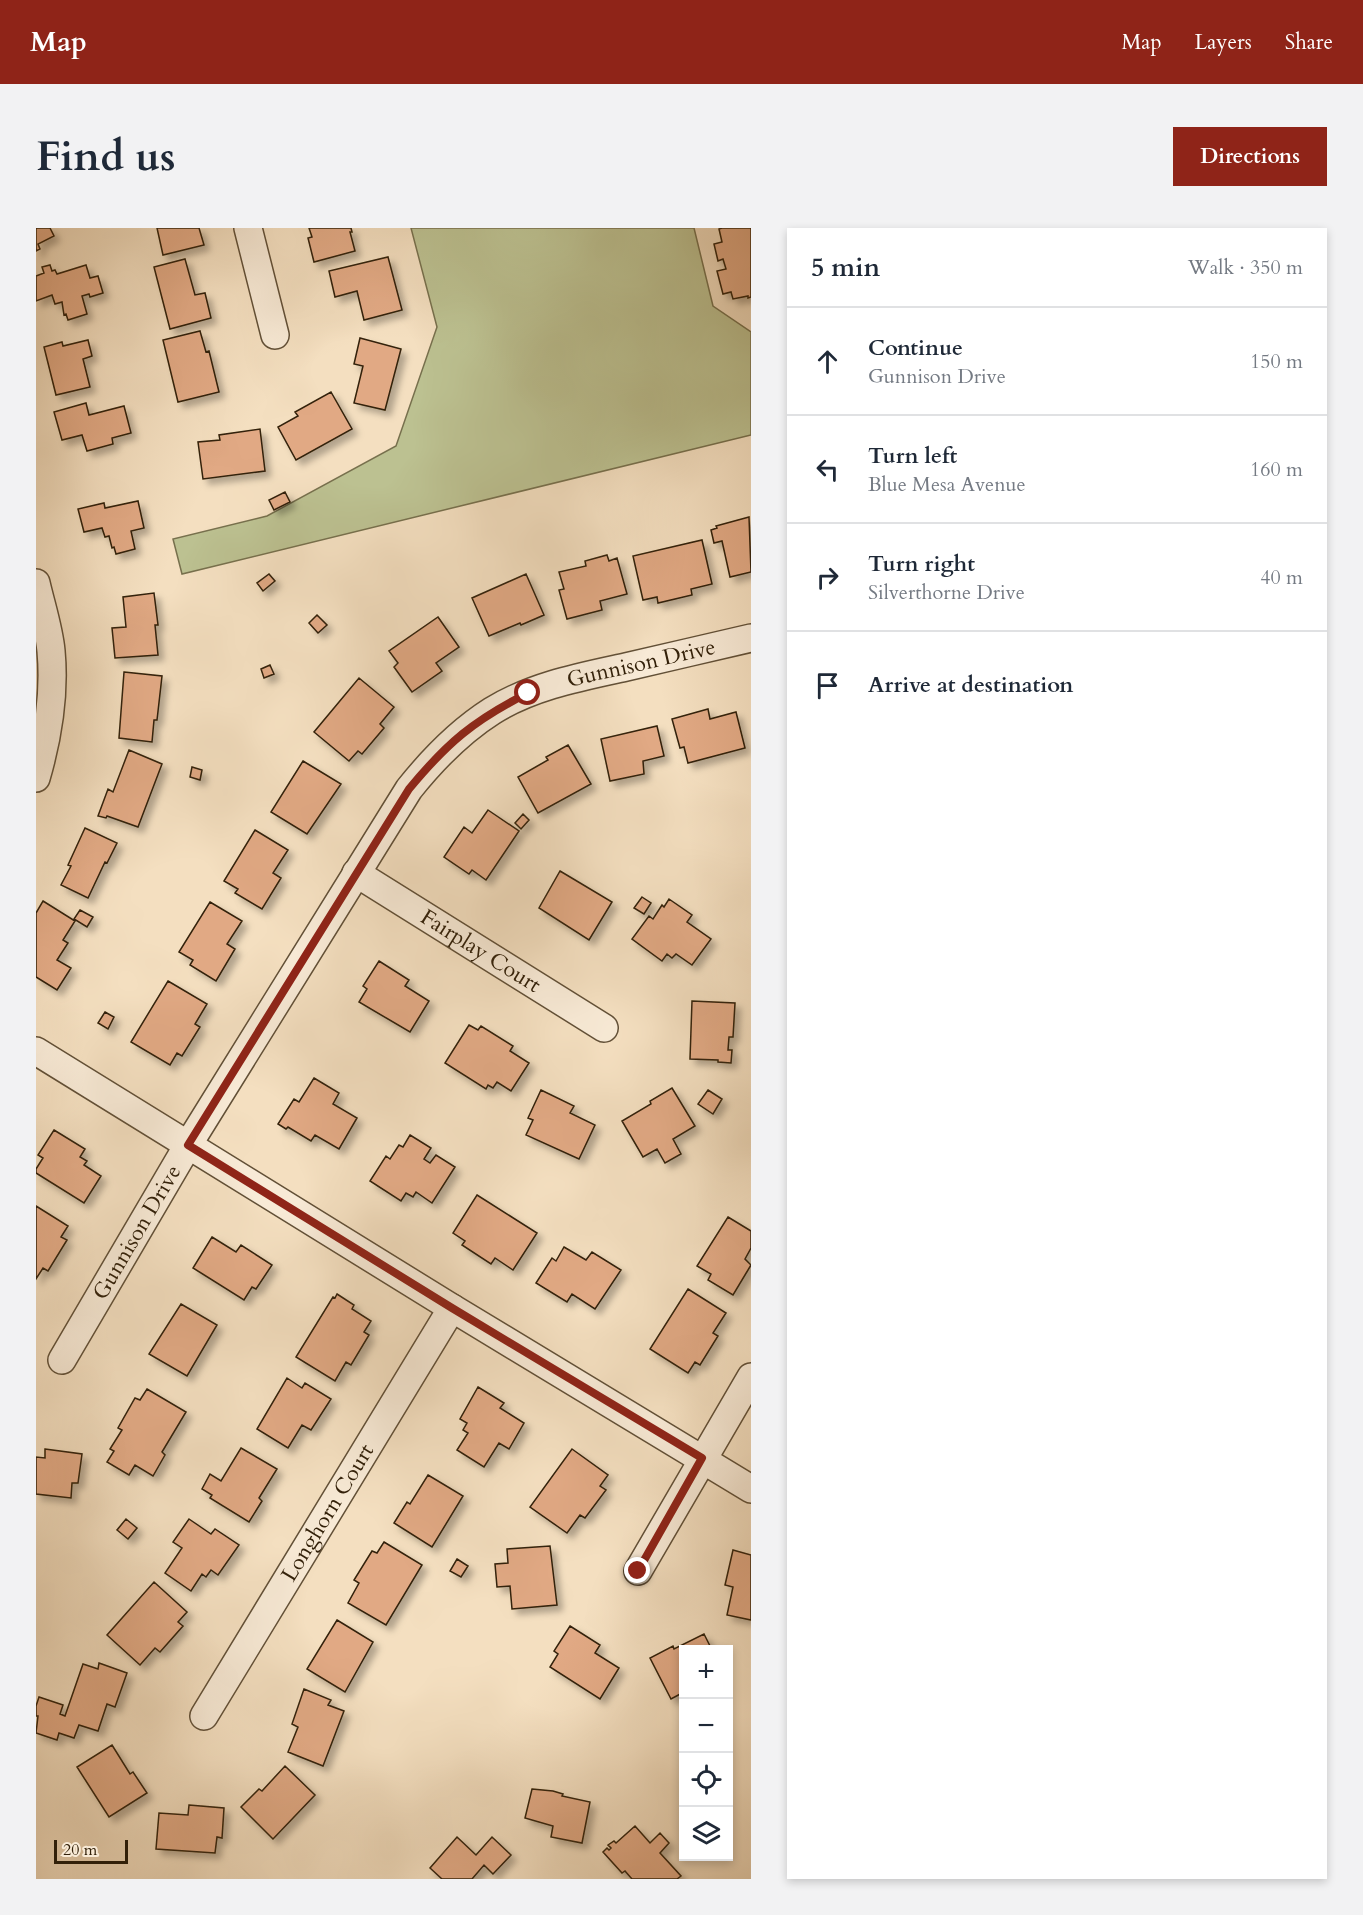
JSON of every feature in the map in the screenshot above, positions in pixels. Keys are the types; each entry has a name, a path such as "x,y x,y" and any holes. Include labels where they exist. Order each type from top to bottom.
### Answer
{"street":[{"path":"248,228 275,335"},
{"path":"36,583 51,650 52,699 45,747 36,778"},
{"name":"Gunnison Drive","path":"62,1360 188,1145 409,789 433,759 465,730 493,710 528,693 564,681 751,638"},
{"name":"Fairplay Court","path":"356,873 604,1028"},
{"path":"36,1051 452,1308 751,1489"},
{"name":"Longhorn Court","path":"204,1716 452,1308"},
{"path":"638,1571 751,1377"}],"green space":[{"path":"411,228 694,228 713,306 751,332 751,435 182,574 173,539 267,516 396,446 437,327"}],"building":[{"path":"36,228 50,228 54,236 38,244 40,249 36,251"},
{"path":"157,228 199,228 204,245 163,255"},
{"path":"309,228 351,228 355,251 314,262 308,238 312,237"},
{"path":"751,228 751,297 733,299 731,292 723,294 717,271 726,269 723,259 718,261 714,244 722,242 719,229"},
{"path":"388,257 402,310 364,320 357,291 335,297 329,271"},
{"path":"185,259 195,295 205,293 211,318 170,329 154,267"},
{"path":"50,265 52,271 55,270 57,274 86,265 90,278 98,276 103,293 90,297 89,294 82,296 87,314 68,320 66,314 64,315 62,302 55,304 52,295 36,301 36,276 44,273 42,267"},
{"path":"200,331 206,352 209,351 219,392 178,402 163,340"},
{"path":"360,338 401,349 385,410 354,403 363,366 354,364"},
{"path":"88,340 92,356 83,359 90,387 56,395 44,347 62,342 63,346"},
{"path":"331,392 352,429 296,460 278,427 298,416 295,412"},
{"path":"86,403 89,415 124,406 131,433 112,438 113,444 87,451 82,435 62,440 54,412"},
{"path":"260,429 265,471 203,479 198,442 220,440 219,435"},
{"path":"285,492 290,502 274,510 269,500"},
{"path":"138,501 144,528 131,531 135,549 116,554 109,536 105,537 102,528 84,532 78,509 104,503 105,508"},
{"path":"749,517 751,572 730,577 722,541 714,543 711,530 717,528 716,526"},
{"path":"702,540 712,584 691,589 692,595 658,603 657,597 643,600 633,556"},
{"path":"607,555 609,561 617,558 627,594 600,601 602,610 567,619 559,590 564,589 559,572 586,566 585,561"},
{"path":"269,574 275,581 263,591 257,583"},
{"path":"526,574 544,615 489,636 472,598"},
{"path":"154,593 158,625 155,625 158,655 115,658 112,628 126,627 123,597"},
{"path":"317,615 327,625 318,633 309,623"},
{"path":"438,617 459,647 436,663 442,671 412,692 394,667 398,663 389,651"},
{"path":"270,665 274,674 264,678 261,669"},
{"path":"124,672 162,676 152,742 119,738"},
{"path":"359,678 394,707 380,724 384,728 362,754 358,751 349,761 314,732"},
{"path":"708,709 710,719 736,712 745,748 688,763 684,747 680,748 672,719"},
{"path":"657,726 664,756 643,761 644,774 610,781 601,739"},
{"path":"568,745 591,784 538,813 518,777 548,760 546,757"},
{"path":"129,750 162,764 138,827 107,816 106,818 98,816 108,789 113,792"},
{"path":"303,761 341,784 307,834 271,812"},
{"path":"192,767 202,770 200,780 190,777"},
{"path":"488,810 519,831 486,880 472,870 469,874 444,857 464,827 472,833"},
{"path":"523,814 529,820 521,829 515,823"},
{"path":"85,828 117,843 88,898 61,885 71,866 68,865"},
{"path":"255,830 288,850 273,873 281,878 262,909 235,893 238,889 224,881"},
{"path":"560,871 612,902 589,940 539,908"},
{"path":"642,897 651,903 644,914 634,908"},
{"path":"669,899 692,915 687,922 711,939 692,965 676,954 672,958 667,954 662,961 632,939 649,916 653,919"},
{"path":"43,901 75,921 63,940 68,943 57,960 71,968 57,990 36,977 36,913"},
{"path":"210,902 242,921 227,944 235,949 216,981 190,965 193,960 179,952"},
{"path":"80,910 93,917 87,927 74,919"},
{"path":"379,961 409,980 405,986 429,1001 410,1032 359,1002 367,989 363,986"},
{"path":"168,981 207,1004 195,1024 200,1027 182,1056 177,1053 170,1065 131,1042"},
{"path":"692,1001 735,1003 733,1037 729,1037 728,1050 732,1050 731,1063 690,1059"},
{"path":"105,1012 114,1017 108,1029 98,1023"},
{"path":"469,1025 478,1030 481,1026 513,1046 510,1051 529,1063 511,1091 497,1082 493,1088 488,1085 486,1089 445,1063"},
{"path":"314,1078 339,1093 333,1104 357,1118 339,1149 315,1135 311,1141 288,1127 286,1129 278,1124 294,1099 299,1102"},
{"path":"672,1088 695,1126 673,1139 681,1154 665,1163 657,1149 643,1157 622,1121"},
{"path":"541,1090 574,1106 570,1113 595,1125 579,1159 526,1135 533,1120 528,1118"},
{"path":"708,1090 722,1099 713,1114 698,1104"},
{"path":"54,1130 85,1149 80,1157 87,1161 84,1165 101,1176 84,1203 36,1173 43,1158 38,1155"},
{"path":"410,1135 431,1148 424,1159 430,1163 436,1155 455,1167 432,1203 416,1192 413,1197 406,1193 401,1201 370,1181 386,1156 390,1159 399,1145 403,1147"},
{"path":"477,1195 537,1233 513,1270 495,1258 491,1264 462,1245 465,1241 453,1233"},
{"path":"36,1206 68,1226 61,1237 67,1240 48,1271 43,1268 36,1279"},
{"path":"728,1217 751,1231 751,1248 745,1259 751,1265 733,1295 708,1280 711,1274 697,1266"},
{"path":"212,1237 236,1252 241,1245 272,1265 256,1289 252,1287 244,1300 193,1268"},
{"path":"564,1247 586,1260 592,1252 621,1270 595,1309 572,1294 567,1302 536,1283 552,1258 556,1261"},
{"path":"688,1289 726,1313 713,1333 718,1336 700,1365 695,1362 688,1373 650,1349"},
{"path":"337,1294 354,1305 352,1309 371,1321 364,1332 369,1335 351,1365 346,1362 335,1381 296,1357"},
{"path":"181,1304 217,1325 187,1376 149,1354"},
{"path":"287,1378 302,1388 305,1383 331,1399 311,1430 302,1425 288,1448 257,1429"},
{"path":"478,1387 504,1403 500,1408 524,1423 509,1449 499,1443 484,1467 457,1450 468,1433 463,1430 467,1423 460,1419"},
{"path":"147,1389 186,1412 162,1452 165,1455 153,1476 135,1465 129,1475 107,1462 114,1451 110,1449 122,1430 118,1428 135,1398 140,1400"},
{"path":"241,1448 277,1469 259,1498 262,1501 249,1522 210,1498 212,1495 202,1489 210,1474 221,1481"},
{"path":"45,1449 82,1454 78,1483 72,1483 71,1498 36,1494 36,1457 45,1458"},
{"path":"572,1449 608,1475 600,1486 606,1490 585,1518 580,1515 567,1533 530,1507"},
{"path":"428,1475 463,1496 432,1547 394,1523 407,1502 410,1504"},
{"path":"126,1519 137,1528 128,1539 117,1530"},
{"path":"189,1519 211,1534 215,1529 239,1545 218,1575 211,1570 206,1577 202,1574 191,1591 165,1573 182,1548 173,1542"},
{"path":"384,1542 422,1565 386,1625 348,1603 359,1583 354,1580 372,1551 377,1553"},
{"path":"550,1546 557,1605 512,1609 510,1586 497,1587 495,1564 508,1563 507,1549"},
{"path":"733,1550 751,1555 751,1620 727,1615 733,1587 725,1585"},
{"path":"457,1559 468,1566 461,1577 450,1571"},
{"path":"154,1582 187,1612 178,1622 183,1626 160,1652 155,1648 140,1665 107,1635"},
{"path":"337,1620 373,1642 345,1692 307,1669"},
{"path":"570,1626 600,1645 595,1653 619,1668 600,1699 550,1667 558,1654 554,1651"},
{"path":"704,1634 710,1645 682,1645"},
{"path":"673,1646 674,1649 679,1646 679,1695 671,1699 650,1658"},
{"path":"99,1663 127,1673 115,1707 107,1704 98,1731 79,1725 74,1738 59,1733 57,1740 36,1733 38,1716 36,1716 36,1706 39,1697 63,1705 60,1714 65,1716 83,1664 98,1669"},
{"path":"304,1689 331,1700 328,1705 344,1711 323,1766 288,1752 298,1727 292,1724"},
{"path":"112,1745 130,1774 133,1772 147,1793 109,1817 77,1767"},
{"path":"285,1766 315,1795 273,1839 241,1807 259,1789 262,1791"},
{"path":"532,1789 553,1791 563,1794 562,1796 590,1802 582,1843 551,1837 553,1826 525,1818"},
{"path":"189,1805 224,1808 222,1838 217,1837 215,1853 156,1849 159,1813 188,1815"},
{"path":"635,1826 650,1843 660,1833 669,1843 660,1853 681,1876 677,1879 632,1879 625,1871 622,1873 603,1852 611,1848 608,1845 614,1841 616,1843"},
{"path":"457,1837 476,1855 492,1837 511,1855 493,1874 484,1865 472,1879 442,1879 430,1868"}],"route":[{"path":"528,693 493,710 465,730 433,759 409,789 188,1145 452,1308 702,1458 638,1571"}]}
